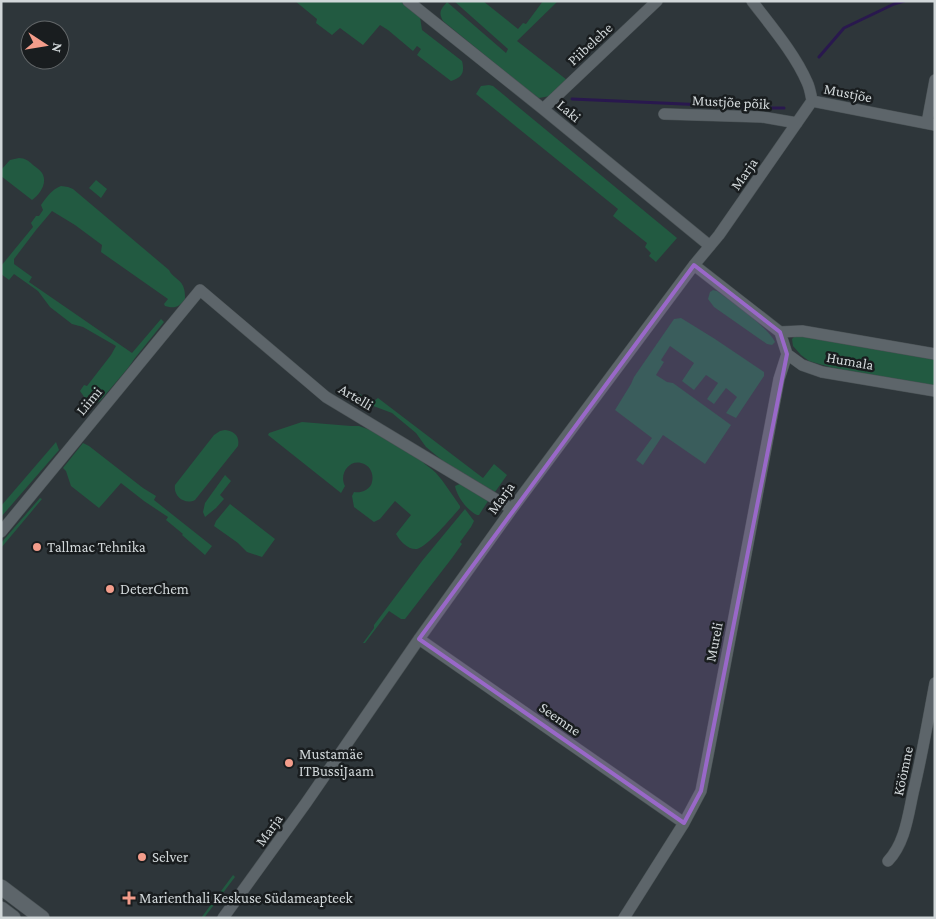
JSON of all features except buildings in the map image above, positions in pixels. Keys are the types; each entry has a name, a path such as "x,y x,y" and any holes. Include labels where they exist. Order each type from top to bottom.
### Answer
{"main road":[{"path":"1,887 42,918"},
{"path":"1,908 13,918"}],"street":[{"name":"Laki","path":"408,1 710,246"},
{"name":"Piibelehe","path":"543,109 657,1"},
{"name":"Mustjõe","path":"752,1 801,69 808,84 812,101 931,124"},
{"path":"931,124 935,80"},
{"name":"Marja","path":"223,918 312,795 419,639 512,509 694,265 719,235 812,101"},
{"name":"Mustjõe põik","path":"664,114 762,117 797,123"},
{"path":"694,265 780,332 787,354"},
{"name":"Artelli","path":"200,290 326,397 512,509"},
{"name":"Liimi","path":"1,532 200,290"},
{"name":"Humala","path":"780,332 802,331 935,354"},
{"name":"Humala","path":"787,354 802,365 822,372 935,391"},
{"name":"Mureli","path":"624,918 684,823 700,791 704,778 780,380 787,354"},
{"name":"Seemne","path":"419,639 684,823"},
{"name":"Köömne","path":"888,860 893,856 900,844 909,812 935,683"}],"highlighted area":[{"path":"694,265 780,332 787,354 701,791 684,823 419,639"}],"green space":[{"path":"295,1 400,1 420,17 422,30 462,61 462,74 451,81 417,55 421,49 417,46 413,51 380,25 363,45 340,28 332,35 316,23 317,19"},
{"path":"454,1 483,1 518,29 523,23 526,24 543,1 558,1 517,41 567,80 550,96 539,98 443,21 441,11 447,2 506,53 508,49"},
{"path":"481,86 493,86 677,238 656,262 649,256 651,253 645,247 647,243 613,216 618,209 476,94"},
{"path":"19,158 30,162 44,177 42,188 32,200 1,176 1,170 10,160"},
{"path":"96,180 107,189 101,198 89,188"},
{"path":"61,186 73,189 169,270 182,284 185,291 185,299 179,306 165,306 164,304 168,299 101,252 102,245 52,211 36,230 14,259 14,264 32,277 29,282 132,353 161,319 164,322 128,368 100,401 96,403 87,401 80,391 84,385 87,386 116,346 83,327 72,324 50,307 38,291 14,274 9,280 1,274 1,266 33,227 31,223 43,210 41,205 52,191"},
{"path":"713,290 749,315 775,342 772,345 767,344 714,307 708,299 710,292"},
{"path":"681,318 764,372 764,376 736,418 726,413 737,397 726,388 714,404 707,399 718,383 706,375 694,390 682,381 694,363 670,346 661,360 664,362 656,375 667,382 673,383 731,425 705,464 663,435 643,465 636,460 652,438 615,410 634,377 674,319"},
{"path":"799,334 935,358 935,386 833,368 809,361 793,346 792,339"},
{"path":"360,394 371,403 378,398 483,478 494,464 507,475 495,492 443,461 426,447 416,433 392,413 360,401"},
{"path":"302,422 359,426 373,431 421,460 434,471 460,508 427,543 417,549 407,547 396,534 411,515 395,501 380,519 374,522 354,507 352,496 354,492 366,490 371,485 373,478 370,468 361,463 349,466 344,473 343,482 345,486 341,493 268,435 269,433"},
{"path":"225,430 236,435 238,446 195,500 184,501 180,499 176,493 175,485 214,435"},
{"path":"56,442 59,450 1,517 1,506"},
{"path":"83,443 156,496 154,500 212,546 205,555 166,520 168,517 121,483 99,508 71,486 66,471 63,468"},
{"path":"225,475 231,481 220,495 224,499 205,517 203,512 205,503"},
{"path":"462,483 488,501 479,515 463,503 458,494 455,486"},
{"path":"40,498 42,499 1,548 1,543"},
{"path":"230,504 275,539 262,557 247,552 214,526"},
{"path":"465,509 474,521 452,558 405,619 401,619 389,611 365,643 363,643 374,628 374,625 422,561"},
{"path":"233,875 235,877 204,918 201,918"}],"waterway":[{"path":"819,57 844,28 904,1"},
{"path":"572,99 706,105"},
{"path":"713,106 744,107"},
{"path":"754,108 784,108"}],"place":[{"name":"Tallmac Tehnika","path":"37,547"},
{"name":"DeterChem","path":"110,589"},
{"name":"Mustamäe ITBussiJaam","path":"289,763"},
{"name":"Selver","path":"142,857"},
{"name":"Marienthali Keskuse Südameapteek","path":"129,898"}]}
